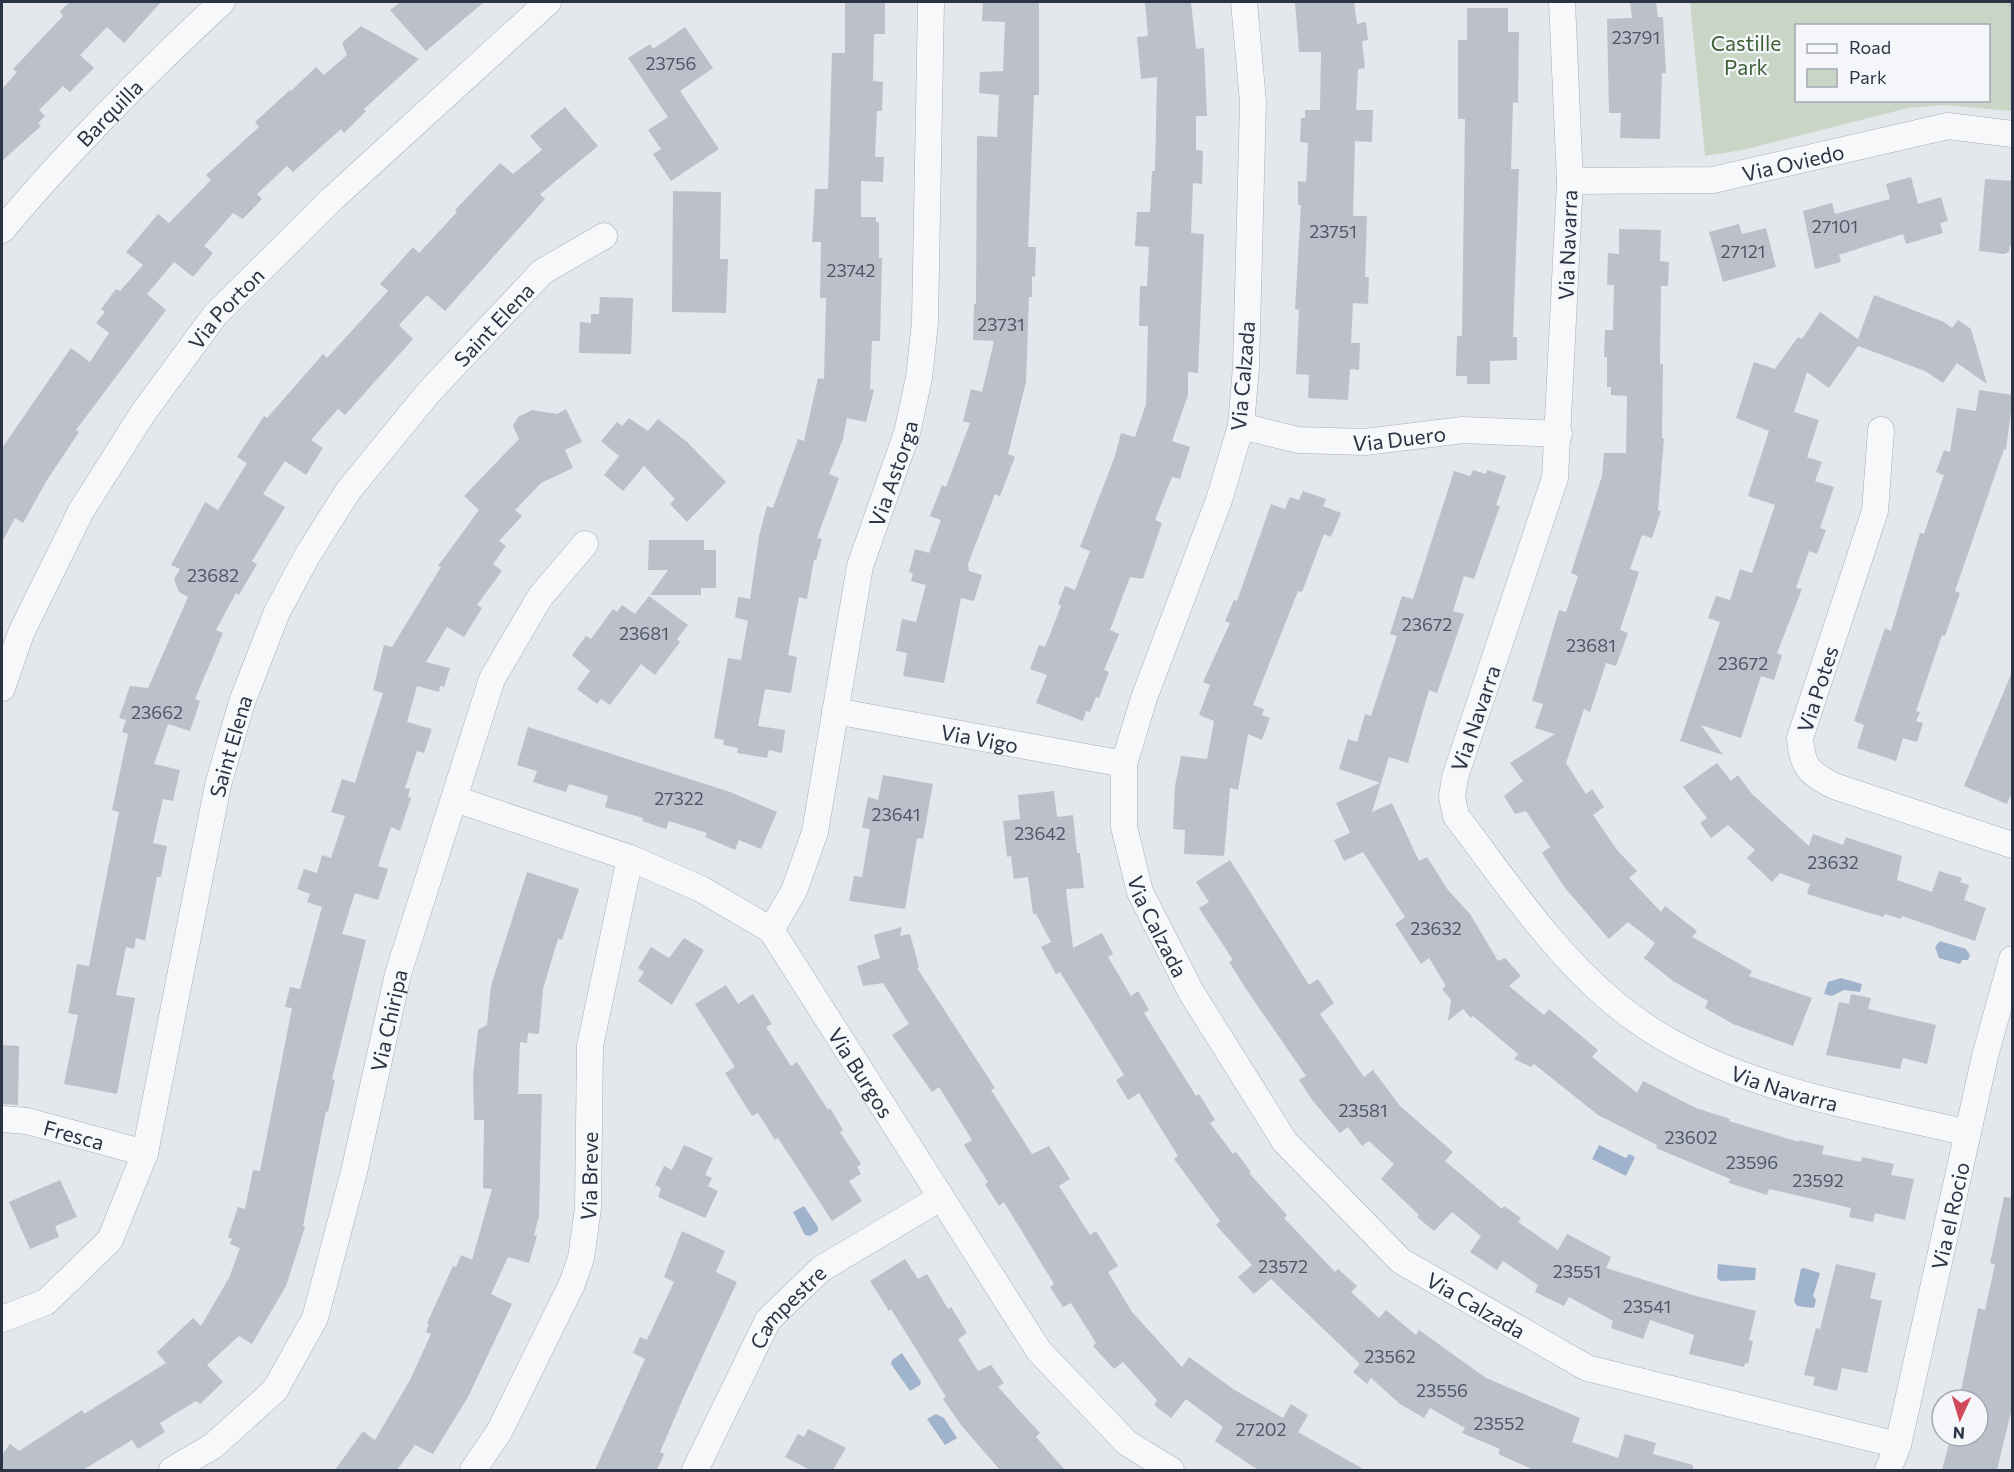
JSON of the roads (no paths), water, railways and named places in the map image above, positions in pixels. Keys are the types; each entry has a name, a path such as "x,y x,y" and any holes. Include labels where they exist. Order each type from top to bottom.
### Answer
{"street":[{"name":"Barquilla","path":"2,230 63,158 160,59 222,2"},
{"name":"Via Porton","path":"2,688 21,633 81,511 143,413 215,315 332,199 548,2"},
{"name":"Via Astorga","path":"771,930 794,891 815,832 860,566 907,433 919,378 925,322 932,2"},
{"name":"Via Calzada","path":"1244,2 1253,102 1246,367 1241,426 1220,500 1144,698 1124,764 1124,827 1140,892 1191,992 1285,1142 1401,1261 1587,1368 1898,1445"},
{"name":"Via Navarra","path":"1562,2 1570,181 1559,434 1551,489 1455,777 1452,797 1456,816 1557,947 1614,1003 1663,1037 1715,1064 1770,1086 1968,1133"},
{"name":"Via Oviedo","path":"1570,181 1713,180 1948,126 2013,134"},
{"name":"Saint Elena","path":"2,1319 46,1302 110,1240 146,1153 218,785 242,702 277,612 307,556 348,491 429,392 542,272 604,237"},
{"name":"Via Duero","path":"1241,426 1298,440 1365,442 1463,430 1559,434"},
{"name":"Via Potes","path":"1881,430 1875,511 1800,738 1801,758 1813,775 1834,786 2013,845"},
{"name":"Via Chiripa","path":"172,1470 213,1446 275,1390 315,1318 354,1172 398,974 492,679 540,597 585,544"},
{"name":"Via Vigo","path":"835,711 1124,764"},
{"name":"Via Burgos","path":"455,799 630,858 701,889 771,930 1039,1351 1126,1443 1171,1470"},
{"name":"Via Breve","path":"473,1470 498,1432 572,1284 581,1258 588,1208 590,1046 630,858"},
{"name":"Via el Rocio","path":"1888,1470 1898,1445 1985,1056 2013,959"},
{"name":"Fresca","path":"2,1119 27,1121 146,1153"},
{"name":"Campestre","path":"695,1470 768,1320 821,1269 940,1198"}],"water":[{"path":"1940,941 1966,949 1970,955 1968,960 1962,960 1960,964 1939,958 1935,947"},
{"path":"1841,978 1862,984 1860,992 1844,990 1832,996 1824,994 1828,982"},
{"path":"1599,1145 1626,1158 1629,1154 1635,1157 1626,1176 1592,1159"},
{"path":"804,1206 818,1227 818,1231 810,1236 805,1235 793,1212"},
{"path":"1718,1264 1756,1268 1755,1280 1720,1281 1717,1278"},
{"path":"1801,1269 1820,1273 1813,1296 1816,1300 1814,1308 1797,1306 1794,1301"},
{"path":"902,1353 921,1382 910,1391 891,1364 892,1360"},
{"path":"936,1414 944,1418 957,1438 945,1445 927,1419"}],"park label":[{"name":"Castille Park","path":"1746,54"}]}
